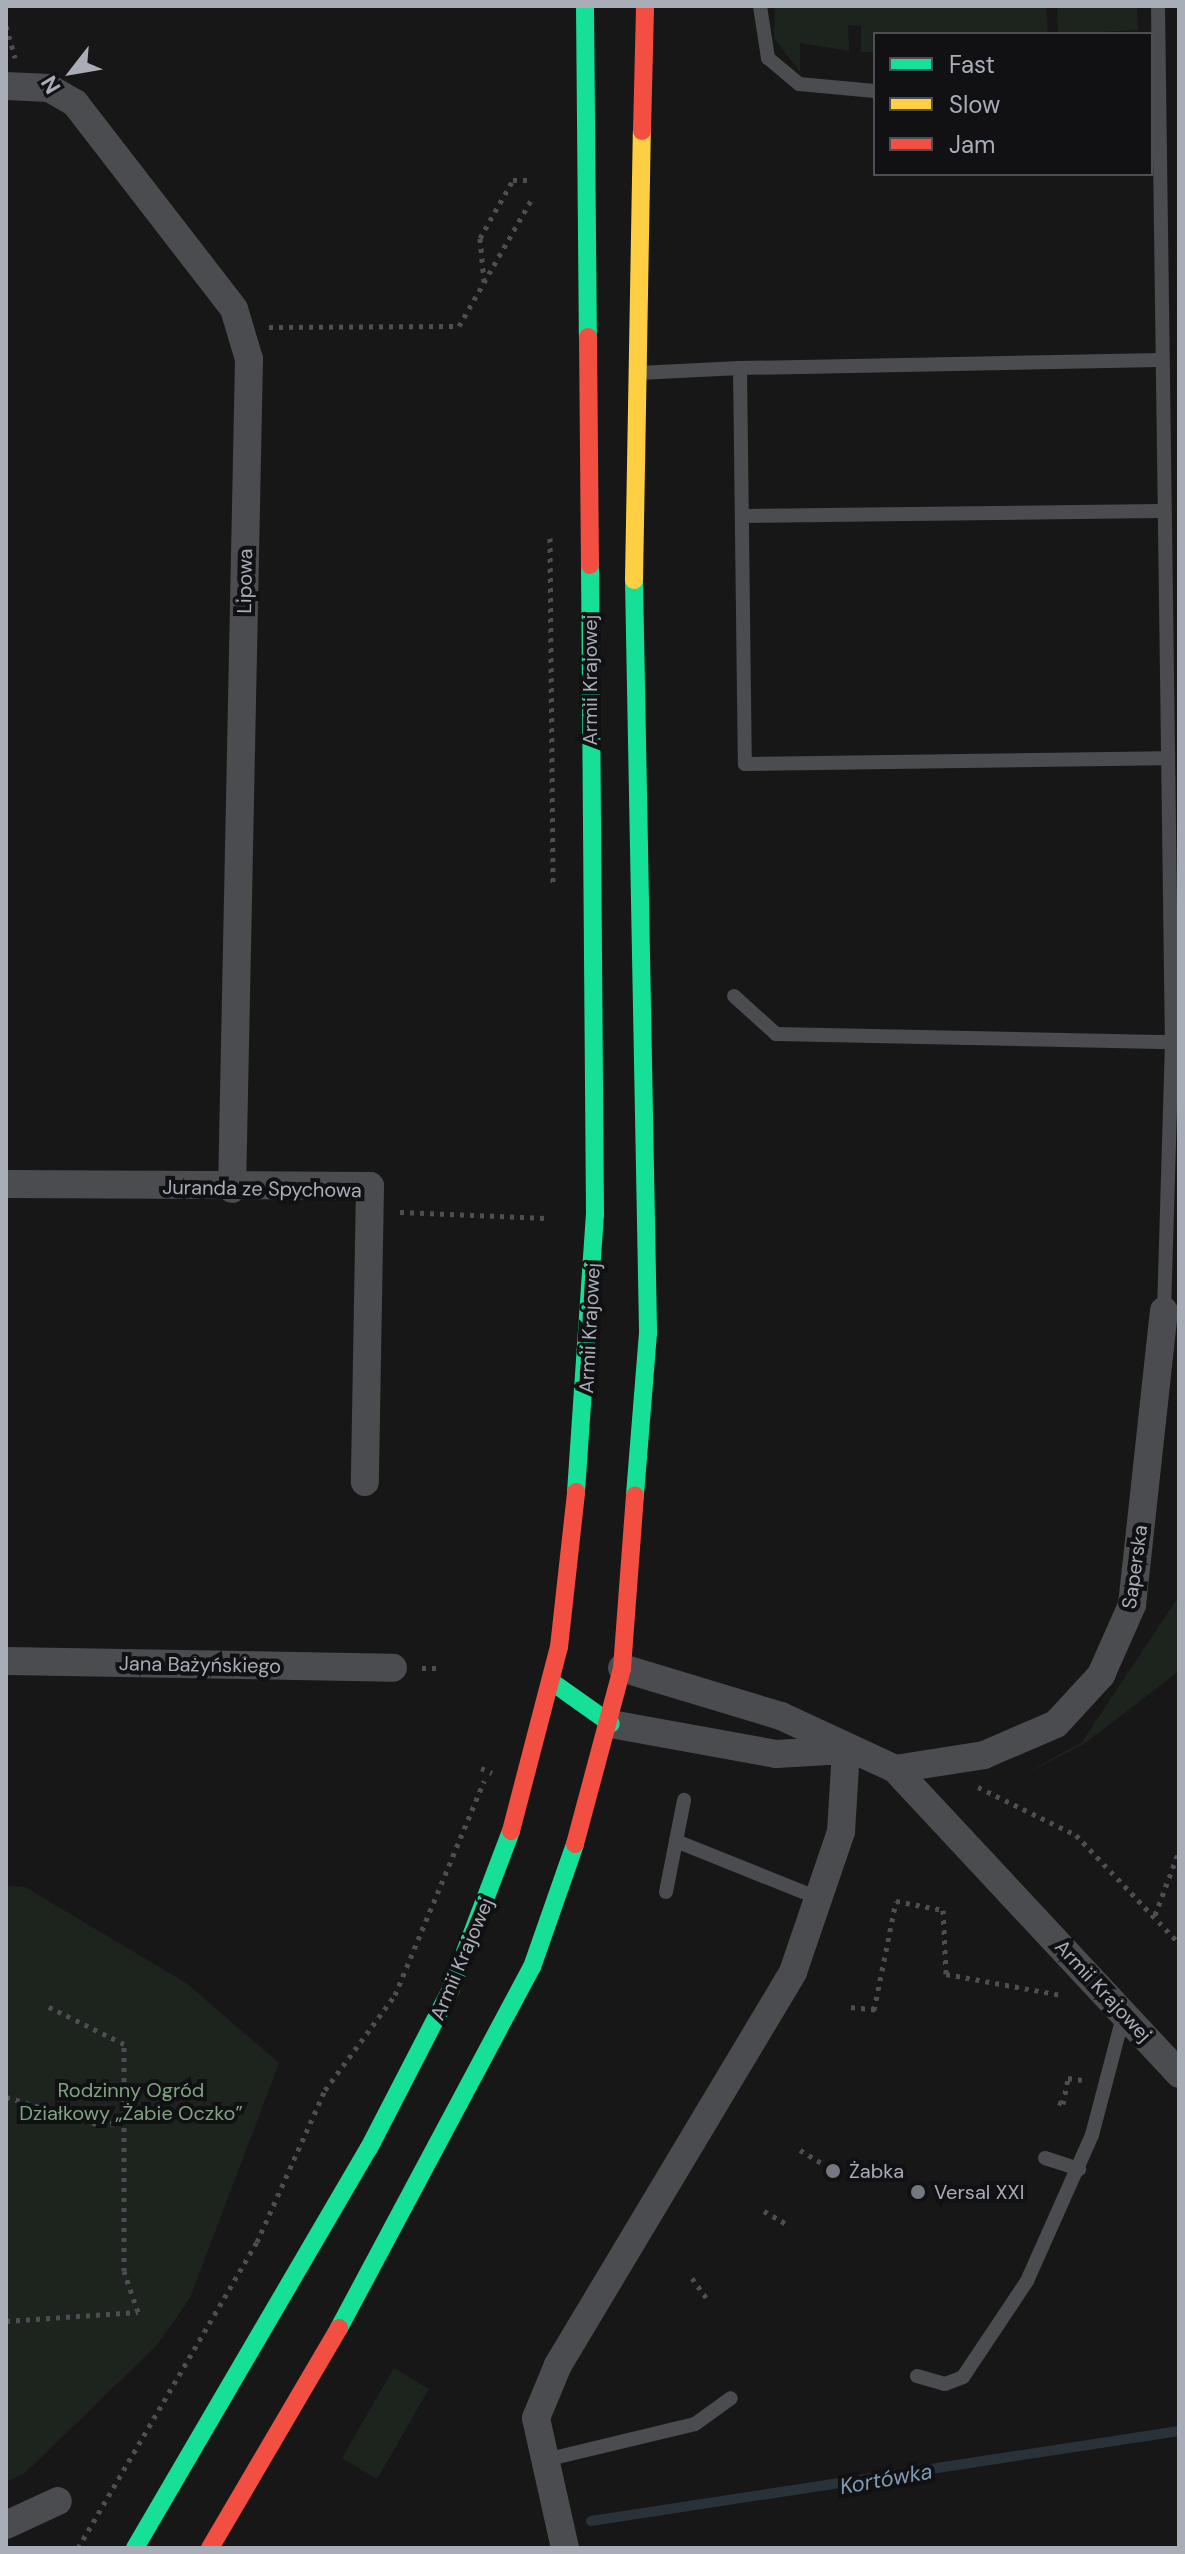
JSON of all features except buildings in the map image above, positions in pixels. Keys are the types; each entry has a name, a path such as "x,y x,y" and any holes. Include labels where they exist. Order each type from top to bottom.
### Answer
{"main road":[{"name":"Armii Krajowej","path":"135,2548 369,2148 445,2003 503,1861 552,1682 575,1542 595,1215 585,6"},
{"path":"210,2548 388,2243 532,1967 611,1724 622,1668 648,1333 632,487 639,373 645,6"},
{"path":"552,1682 622,1668"},
{"path":"552,1682 611,1724"}],"street":[{"name":"Lipowa","path":"6,86 49,88 75,103 234,309 249,359 232,1189"},
{"name":"Juranda ze Spychowa","path":"6,1184 232,1189 370,1186 365,1482"},
{"name":"Saperska","path":"622,1668 781,1716 846,1750 895,1769 984,1755 1056,1724 1114,1654 1137,1579 1164,1311"},
{"name":"Jana Bażyńskiego","path":"6,1661 393,1668"},
{"name":"Saperska","path":"611,1724 776,1754 846,1750"},
{"path":"565,2548 540,2461 536,2418 558,2365 793,1972 841,1832 846,1750"},
{"name":"Armii Krajowej","path":"895,1769 1179,2074"},
{"path":"6,2525 58,2501"}],"lane":[{"path":"760,6 768,58 799,84 873,91"},
{"path":"1158,6 1155,90 1160,511 1174,1075 1164,1311"},
{"path":"639,373 740,368 1160,360"},
{"path":"740,368 745,764 1164,758"},
{"path":"743,516 1160,511"},
{"path":"734,996 776,1034 1172,1042"},
{"path":"666,1892 684,1800"},
{"path":"676,1841 818,1898"},
{"path":"917,2376 945,2384 963,2377 1027,2281 1079,2169 1124,2013"},
{"path":"1045,2158 1079,2169"},
{"path":"540,2461 695,2424 731,2398"}],"path":[{"path":"484,284 480,238 513,180 533,180"},
{"path":"260,328 459,326 533,197"},
{"path":"550,534 553,890"},
{"path":"556,1210 556,1226"},
{"path":"371,1211 546,1218"},
{"path":"78,2548 257,2242 325,2090 395,1995 492,1757"},
{"path":"955,1760 967,1782 1076,1835 1179,1943"},
{"path":"1155,1915 1179,1851"},
{"path":"851,2007 876,2010 896,1901 943,1910 946,1974 1066,1996"},
{"path":"6,2321 138,2312 124,2271 124,2044 43,2004"},
{"path":"1058,2102 1063,2104 1068,2078 1086,2081 1088,2069"},
{"path":"6,2097 100,2125 122,2122"},
{"path":"800,2150 822,2163"},
{"path":"764,2211 790,2226"},
{"path":"692,2278 709,2301"}],"green space":[{"path":"775,6 1046,6 1048,32 873,32 873,52 861,52 861,26 848,25 849,51 800,43 800,72 774,38"},
{"path":"1057,6 1137,6 1138,30 1058,32"},
{"path":"1179,1596 1179,1671 1084,1744 1017,1778 1082,1742"},
{"name":"Rodzinny Ogród Działkowy „Żabie Oczko”","path":"6,1886 25,1887 186,1983 279,2063 190,2298 157,2345 25,2473 6,2482"},
{"path":"394,2368 429,2389 377,2479 342,2458"}],"waterway":[{"name":"Kortówka","path":"591,2521 1179,2431"}],"traffic: fast":[{"path":"585,6 588,337"},
{"path":"576,1492 595,1215 590,565"},
{"path":"634,580 648,1333 635,1495"},
{"path":"552,1682 611,1724"},
{"path":"135,2548 369,2148 451,1989 511,1831"},
{"path":"339,2328 532,1967 575,1844"}],"traffic: slow":[{"path":"634,580 642,131"}],"traffic: jam":[{"path":"642,131 645,6"},
{"path":"588,337 590,565"},
{"path":"511,1831 559,1647 576,1492"},
{"path":"575,1844 622,1668 635,1495"},
{"path":"210,2548 339,2328"}],"place":[{"name":"Żabka","path":"833,2171"},
{"name":"Versal XXI","path":"918,2192"}]}
